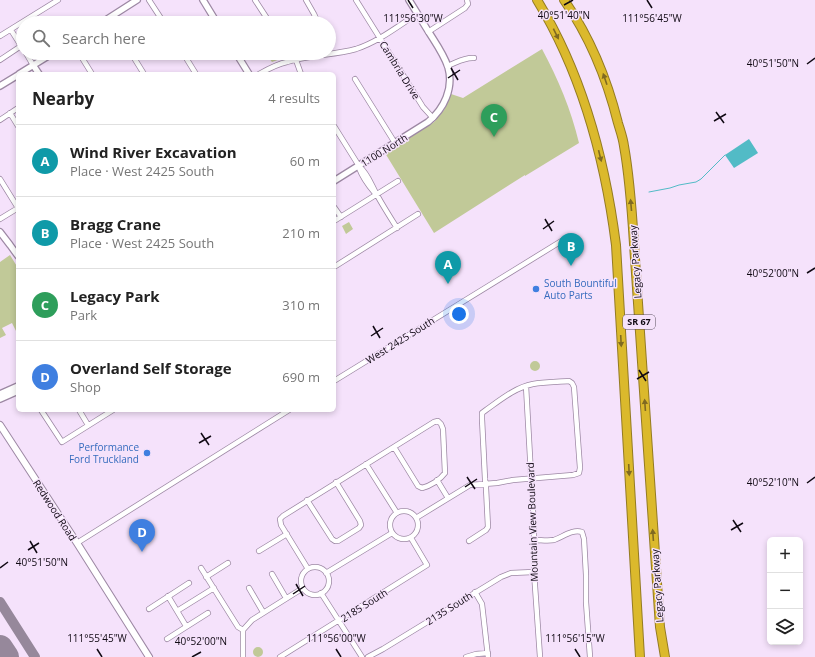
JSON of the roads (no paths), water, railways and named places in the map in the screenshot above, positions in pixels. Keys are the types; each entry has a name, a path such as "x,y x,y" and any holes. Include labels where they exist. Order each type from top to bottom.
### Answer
{"highway":[{"name":"Legacy Parkway","path":"537,0 554,30 572,68 592,124 609,197 616,245 640,657"},
{"name":"Legacy Parkway","path":"564,0 587,38 602,70 613,102 624,146 634,244 659,620 665,657"}],"main road":[{"name":"Redwood Road","path":"0,425 149,657"}],"street":[{"path":"33,16 58,0"},
{"path":"115,16 137,0"},
{"path":"149,0 159,16"},
{"path":"203,0 213,16"},
{"path":"255,0 265,16"},
{"path":"306,0 315,16"},
{"name":"Cambria Drive","path":"356,0 423,107 433,118"},
{"path":"408,0 441,52 449,74 450,84 447,96 441,109 433,118"},
{"path":"428,32 463,10 467,2"},
{"path":"336,53 345,52 369,44 417,14"},
{"path":"0,36 16,27"},
{"path":"11,30 16,38"},
{"path":"0,60 16,51"},
{"path":"447,66 467,58 474,58"},
{"path":"30,60 38,72"},
{"path":"21,72 41,60"},
{"path":"83,60 91,72"},
{"path":"135,60 143,72"},
{"path":"187,60 195,72"},
{"path":"240,60 248,72"},
{"path":"263,72 276,65 296,60 300,72"},
{"path":"0,86 16,75"},
{"path":"355,79 395,143"},
{"path":"0,120 16,109"},
{"path":"10,113 16,123"},
{"name":"1100 North","path":"336,180 433,118"},
{"path":"336,129 359,166 364,171 397,228"},
{"path":"0,179 16,205"},
{"path":"337,219 398,181"},
{"path":"0,219 16,209"},
{"path":"336,266 418,214"},
{"path":"0,232 16,253"},
{"name":"West 2425 South","path":"336,380 568,237"},
{"path":"416,518 470,485 485,483 497,483 531,478 573,475 579,473 580,468 574,387 572,384 568,382 533,384 526,386 517,389 482,413 485,483 488,527 486,530 469,541"},
{"name":"Mountain View Boulevard","path":"526,386 535,540 534,572 540,657"},
{"path":"0,394 16,387"},
{"path":"0,400 16,392"},
{"path":"42,412 62,442 108,412"},
{"path":"80,412 88,425"},
{"path":"77,543 286,412"},
{"path":"308,569 281,525 280,519 283,516 434,422 442,424 445,473 426,487 422,488 418,486 394,447"},
{"path":"366,464 397,513"},
{"path":"437,480 448,498"},
{"path":"307,500 332,539 335,541 338,541 359,528 360,521 336,482"},
{"path":"407,512 416,518 418,528 416,533 411,538 401,539 392,533 390,522 397,513 407,512"},
{"path":"535,540 551,540 571,532 582,532 584,539 586,602 590,657"},
{"path":"326,573 392,533"},
{"path":"259,552 287,534"},
{"name":"2185 South","path":"280,657 427,565 411,538"},
{"path":"206,577 228,563"},
{"path":"313,567 318,567 326,573 328,582 325,590 316,595 306,592 301,582 301,577 304,572 313,567"},
{"path":"201,568 238,627 243,630"},
{"name":"2135 South","path":"368,657 504,575 511,573 534,572"},
{"path":"272,574 286,598"},
{"path":"149,608 189,583"},
{"path":"177,611 214,588"},
{"path":"249,588 263,612"},
{"path":"243,657 243,630 252,620 263,612 303,588"},
{"path":"466,657 476,654 488,655 482,604 475,592"},
{"path":"321,593 362,657"},
{"path":"168,596 186,626"},
{"path":"167,638 208,613"}],"water":[{"path":"749,139 758,153 734,168 725,155"}],"waterway":[{"path":"649,192 696,182 701,179 725,155"}],"place":[{"name":"Legacy Park","path":"494,137"},
{"name":"Bragg Crane","path":"571,266"},
{"name":"Wind River Excavation","path":"448,284"},
{"name":"South Bountiful Auto Parts","path":"536,289"},
{"name":"Performance Ford Truckland","path":"147,453"},
{"name":"Overland Self Storage","path":"142,552"}]}
